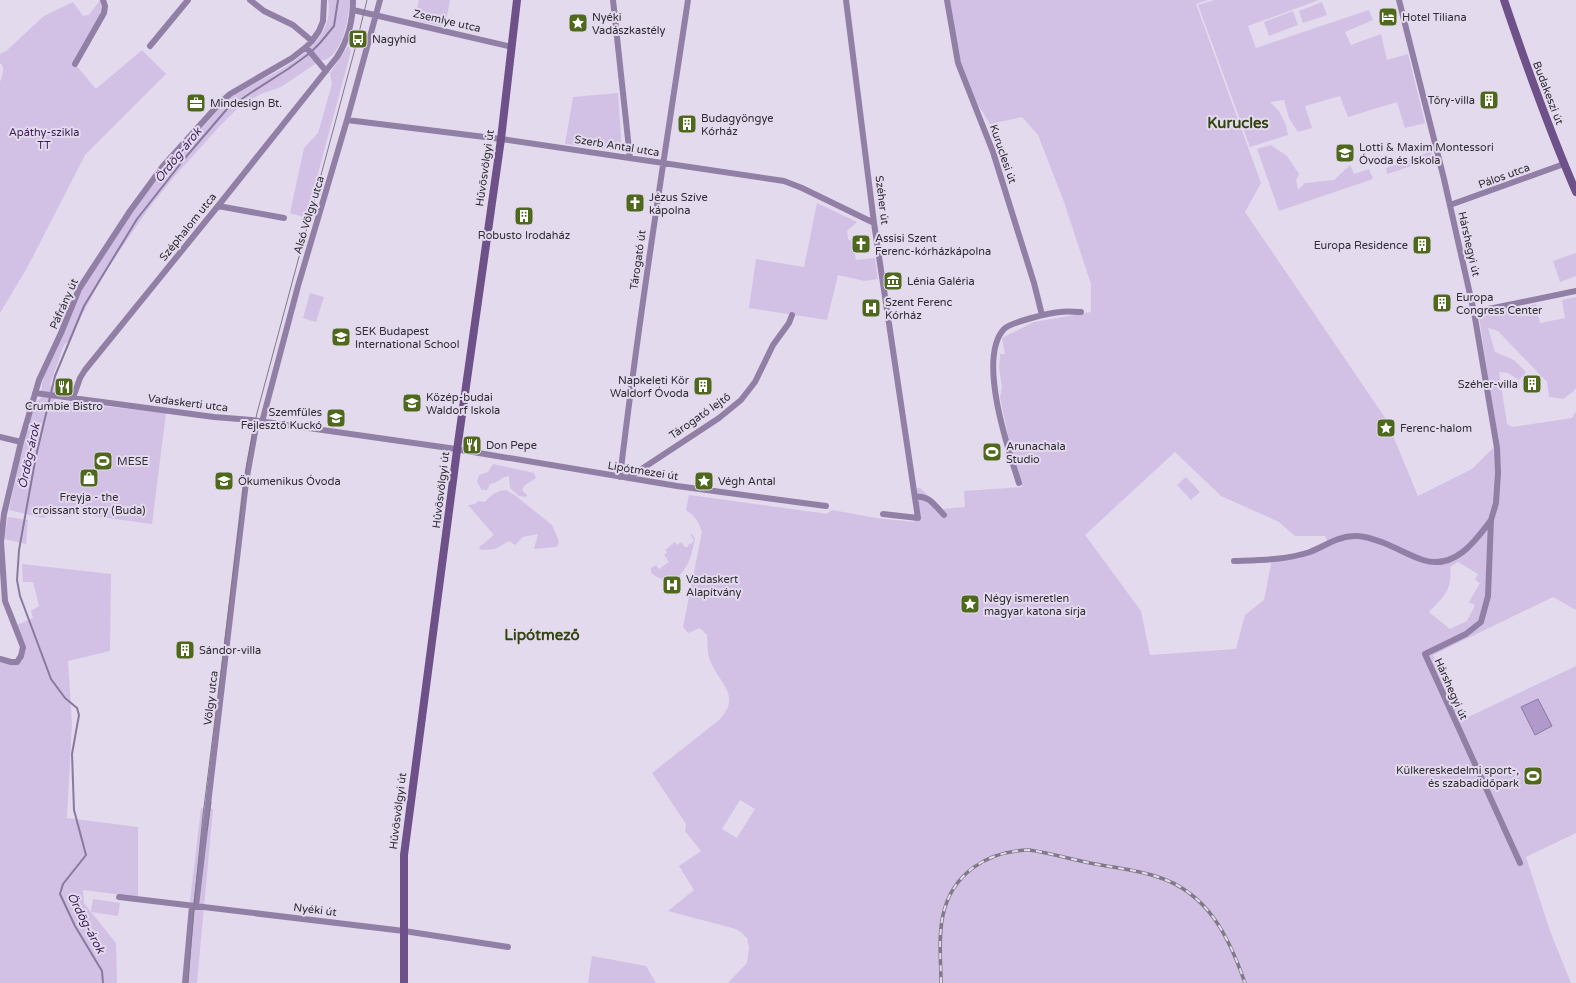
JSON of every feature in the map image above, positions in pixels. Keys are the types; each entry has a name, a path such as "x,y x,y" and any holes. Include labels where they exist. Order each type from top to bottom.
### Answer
{"main road":[{"name":"Hűvösvölgyi út","path":"404,983 404,855 457,450 501,139 517,0"},
{"name":"Budakeszi út","path":"1504,0 1517,40 1576,192"}],"street":[{"path":"75,64 104,13 105,6 103,0"},
{"path":"150,46 188,0"},
{"path":"250,0 264,11 293,25 312,41"},
{"name":"Páfrány út","path":"0,659 17,662 21,656 23,647 6,605 1,542 4,514 21,442 38,394 44,368 61,333 79,289 130,211 163,166 224,99 245,85 273,70 306,48 312,41 319,31 323,21 324,0"},
{"name":"Széphalom utca","path":"73,398 82,374 326,71 345,43 349,34 353,0"},
{"name":"Alsó Völgy utca","path":"260,421 298,286 348,120 380,0"},
{"path":"613,0 630,158"},
{"name":"Tárogató út","path":"620,477 629,397 662,163 688,0"},
{"name":"Széher út","path":"846,0 874,223 918,518 883,514"},
{"name":"Kuruclesi út","path":"947,0 958,63 993,152 1034,283 1042,315"},
{"name":"Hárshegyi út","path":"1399,0 1450,205 1474,312 1497,448 1498,473 1496,504 1491,520 1488,596 1481,622 1466,634 1425,654 1520,863"},
{"name":"Zsemlye utca","path":"353,10 377,14 512,47"},
{"path":"306,48 326,71"},
{"name":"Szerb Antal utca","path":"348,120 501,139 784,181 802,188 874,223"},
{"name":"Pálos utca","path":"1450,205 1564,164"},
{"path":"218,206 284,218"},
{"path":"1474,312 1576,291"},
{"path":"1019,483 1006,441 995,388 993,354 997,340 1005,328 1015,323 1042,315 1059,312 1081,312"},
{"name":"Tárogató lejtő","path":"628,478 719,418 734,406 755,382 773,345 789,323 792,315"},
{"name":"Vadaskerti utca","path":"38,394 214,417 260,421 457,450"},
{"name":"Völgy utca","path":"185,983 246,482 260,421"},
{"path":"0,437 21,442"},
{"name":"Lipótmezei út","path":"457,450 699,489 826,506"},
{"path":"916,497 922,496 930,500 944,515"},
{"name":"Hárshegyi út","path":"1234,561 1272,559 1309,552 1336,539 1356,535 1376,540 1425,561 1436,563 1454,558 1465,551 1475,541 1491,520"},
{"name":"Nyéki út","path":"119,897 404,931 508,947"}],"green space":[{"name":"Apáthy-szikla TT","path":"100,0 102,10 75,64 96,89 142,50 166,74 85,155 27,268 0,313 0,82 3,67 0,63 0,54 6,51 44,16 73,2 83,16 89,15"},
{"path":"328,0 350,0 344,34 336,50 331,56 325,60 321,60 281,87 261,94 241,105 173,178 149,208 107,269 78,322 72,338 64,345 50,385 56,387 55,401 166,413 152,524 77,514 68,517 52,514 43,518 9,510 20,457 27,430 29,430 31,424 29,422 37,401 41,398 42,382 81,289 136,204 223,104 238,92 293,62 313,45 326,25 329,13"},
{"path":"419,0 450,0 445,27 415,20"},
{"path":"947,0 1208,0 1196,4 1261,183 1245,212 1386,419 1418,496 1472,469 1494,447 1498,446 1479,316 1536,304 1540,323 1565,318 1562,300 1576,297 1576,388 1563,399 1549,397 1547,382 1498,331 1488,328 1495,352 1514,360 1526,372 1519,380 1508,373 1499,372 1507,424 1512,427 1572,418 1576,411 1576,610 1553,597 1433,655 1464,719 1576,666 1576,833 1526,857 1550,931 1571,983 728,983 747,963 749,948 747,938 736,929 668,911 694,890 679,866 701,851 685,831 686,824 652,773 719,720 726,711 729,703 729,695 726,688 712,666 709,657 707,635 700,628 688,633 683,627 702,532 700,525 686,510 689,495 826,514 832,510 876,518 914,522 916,515 912,488 920,488 942,509 965,507 964,491 1022,487 1009,440 1000,397 1002,387 999,368 1000,354 1005,354 1002,338 1034,322 1091,312 1091,284 1064,202 1038,135 1022,117 990,124 969,90 960,71","holes":["1175,452 1221,496 1279,522 1295,536 1325,536 1328,543 1309,552 1272,559 1264,600 1245,615 1236,649 1150,655 1141,611 1085,535","1458,562 1478,574 1475,580 1480,583 1469,602 1475,605 1467,621 1450,629 1429,612 1446,592 1450,582 1450,567","740,800 755,809 737,838 722,829"]},
{"path":"1215,0 1319,0 1248,26 1256,48 1369,10 1373,20 1345,32 1351,45 1381,34 1387,60 1408,54 1425,123 1405,128 1397,102 1348,117 1340,96 1305,106 1312,128 1298,132 1289,118 1284,100 1270,102 1279,111 1286,125 1288,135 1250,147 1198,5"},
{"path":"1322,2 1327,15 1303,23 1299,11"},
{"path":"1293,11 1298,25 1269,36 1264,22"},
{"path":"348,46 351,51 306,218 290,213 304,148 318,133 332,84 330,73"},
{"path":"618,93 622,151 565,144 573,97"},
{"path":"1271,145 1287,156 1299,174 1296,180 1298,190 1305,183 1334,180 1350,165 1354,174 1369,169 1373,179 1279,211 1257,149"},
{"path":"1432,151 1433,159 1387,174 1386,168"},
{"path":"817,203 857,222 847,231 848,239 853,242 856,260 875,258 878,279 865,281 838,275 827,320 749,308 756,259 804,267"},
{"path":"1576,253 1576,276 1560,282 1553,261"},
{"path":"310,293 324,297 316,322 303,318"},
{"path":"493,464 534,473 536,478 524,486 522,490 527,495 526,497 519,496 510,488 509,476 490,484 487,490 482,490 477,482 479,475 488,472"},
{"path":"1186,477 1200,492 1191,500 1177,485"},
{"path":"506,490 516,496 552,525 559,541 557,547 534,549 538,534 523,537 515,545 509,541 495,549 481,550 479,547 494,535 468,505 475,504 478,501 485,502 489,497 499,491"},
{"path":"8,517 28,520 26,544 4,539"},
{"path":"692,534 695,539 691,556 683,571 675,580 662,579 651,573 651,568 656,565 659,569 669,562 664,555 667,552 665,550 675,542 677,545 681,542 685,547 688,547 694,540 690,535"},
{"path":"22,564 111,574 110,651 68,661 72,723 67,818 138,827 138,897 83,890 84,903 116,943 117,983 0,983 0,662 14,665 18,660 26,646 17,625 33,618 31,611 39,606 33,582 23,582"},
{"path":"201,808 213,809 197,983 183,983 189,910"},
{"path":"93,899 120,903 118,916 91,912"},
{"path":"592,956 646,966 656,983 588,983"}],"shaded area":[{"path":"1538,699 1552,726 1535,735 1521,707"}],"waterway":[{"name":"Ördög-árok","path":"103,983 102,971 75,926 60,894 63,884 86,855 74,810 72,754 79,715 77,708 65,698 51,679 20,596 17,580 19,550 36,456 55,376 84,306 137,219 185,158 227,109 288,69 310,53 320,43 334,26 338,0"}],"tram line":[{"path":"188,983 203,815 247,463 257,413 367,0"},
{"path":"207,830 211,802"}],"railway":[{"path":"941,983 941,923 948,900 954,887 963,876 986,860 1014,851 1029,850 1126,869 1158,877 1175,884 1203,905 1224,933 1245,983"}],"place":[{"name":"Hotel Tiliana","path":"1388,17"},
{"name":"Nyéki Vadászkastély","path":"578,23"},
{"name":"Nagyhíd","path":"358,39"},
{"name":"Tőry-villa","path":"1489,100"},
{"name":"Mindesign Bt.","path":"196,103"},
{"name":"Budagyöngye Kórház","path":"687,124"},
{"name":"Lotti & Maxim Montessori Óvoda és Iskola","path":"1345,153"},
{"name":"Jézus Szíve kápolna","path":"635,203"},
{"name":"Robusto Irodaház","path":"524,216"},
{"name":"Assisi Szent Ferenc-kórházkápolna","path":"861,244"},
{"name":"Europa Residence","path":"1422,245"},
{"name":"Lénia Galéria","path":"893,281"},
{"name":"Europa Congress Center","path":"1442,303"},
{"name":"Szent Ferenc Kórház","path":"871,308"},
{"name":"SEK Budapest International School","path":"341,337"},
{"name":"Széher-villa","path":"1532,384"},
{"name":"Napkeleti Kör Waldorf Óvoda","path":"703,386"},
{"name":"Crumbie Bistro","path":"64,387"},
{"name":"Közép-budai Waldorf Iskola","path":"412,403"},
{"name":"Szemfüles Fejlesztő Kuckó","path":"336,418"},
{"name":"Ferenc-halom","path":"1386,428"},
{"name":"Don Pepe","path":"472,445"},
{"name":"Arunachala Studio","path":"992,452"},
{"name":"MESE","path":"103,461"},
{"name":"Freyja - the croissant story (Buda)","path":"89,478"},
{"name":"Ökumenikus Óvoda","path":"224,481"},
{"name":"Végh Antal","path":"704,481"},
{"name":"Vadaskert Alapítvány","path":"672,585"},
{"name":"Négy ismeretlen magyar katona sírja","path":"970,604"},
{"name":"Sándor-villa","path":"185,650"},
{"name":"Külkereskedelmi sport-, és szabadidőpark","path":"1533,776"}],"district":[{"name":"Kurucles","path":"1238,123"},
{"name":"Lipótmező","path":"542,635"}]}
